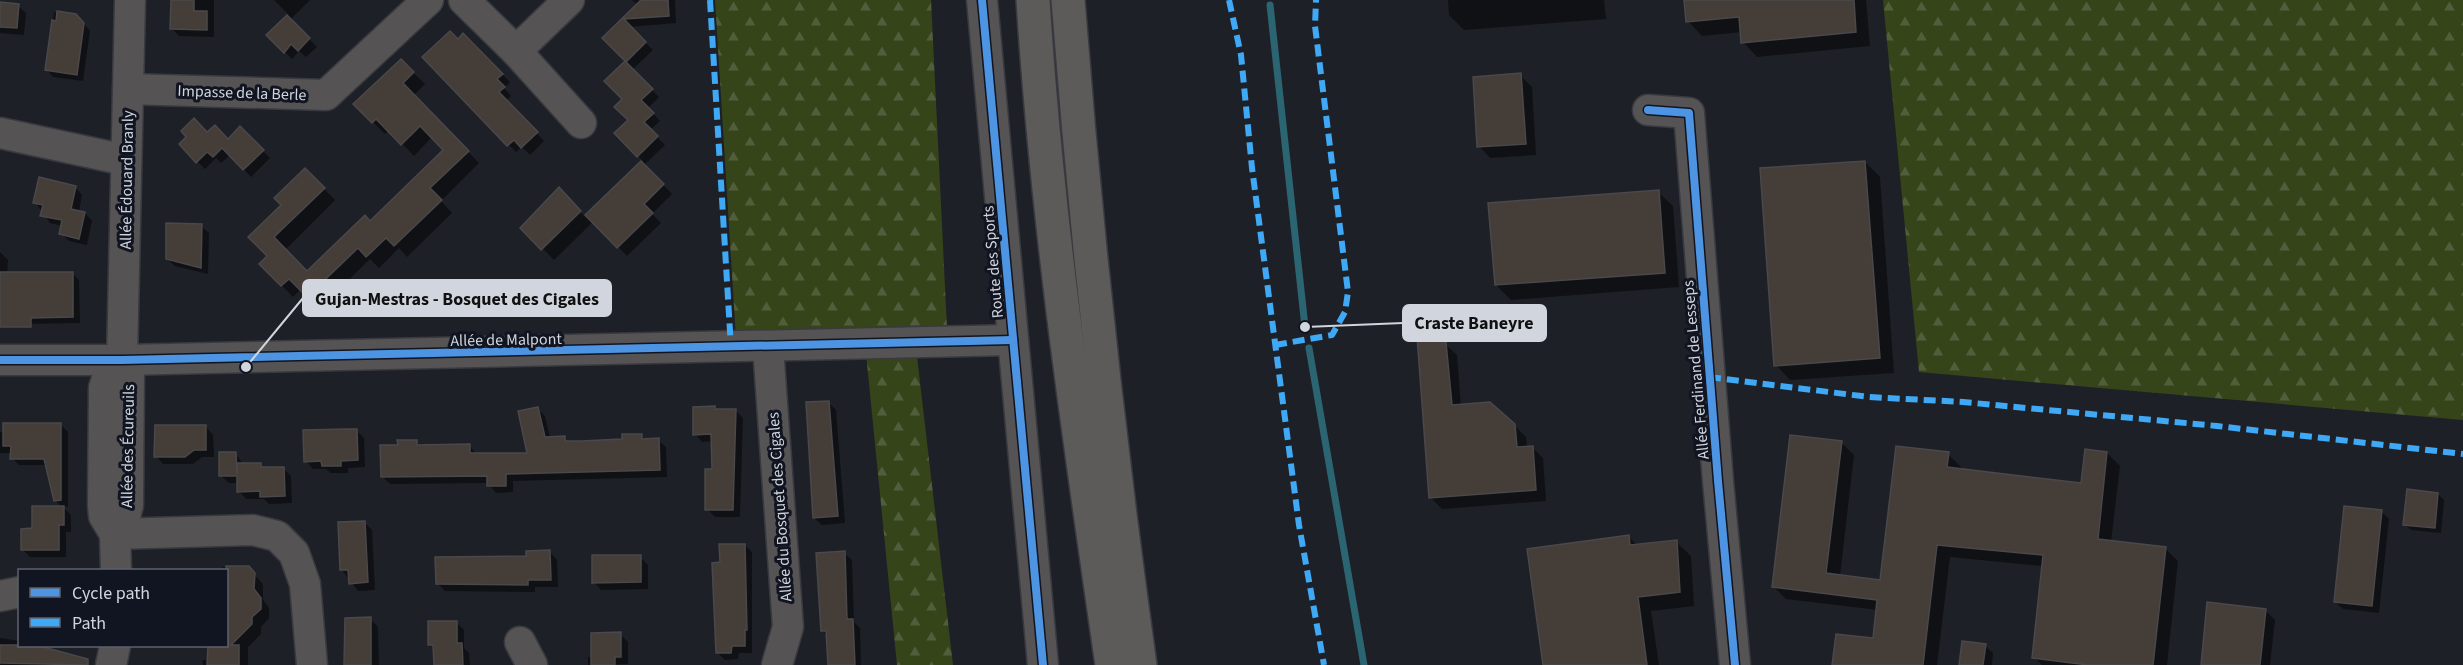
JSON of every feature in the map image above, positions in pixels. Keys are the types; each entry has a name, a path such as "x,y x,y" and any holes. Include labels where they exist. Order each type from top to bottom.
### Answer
{"highway":[{"path":"1033,0 1039,101 1067,356 1093,665"},
{"path":"1068,0 1078,126 1118,506 1140,665"},
{"path":"1078,126 1156,665"},
{"path":"1067,356 1112,665"}],"street":[{"name":"Allée Édouard Branly","path":"122,360 130,0"},
{"name":"Impasse de la Berle","path":"128,88 327,95 428,0"},
{"path":"464,0 516,51 581,123"},
{"path":"516,51 569,0"},
{"name":"Route des Sports","path":"982,0 1043,665"},
{"name":"Allée Ferdinand de Lesseps","path":"1648,110 1689,113 1735,665"},
{"path":"0,133 125,160"},
{"name":"Allée de Malpont","path":"0,360 122,360 1013,340"},
{"name":"Allée du Bosquet des Cigales","path":"768,347 788,627 777,665"},
{"name":"Allée des Écureuils","path":"116,569 116,534 124,521 128,505 129,372 122,360"},
{"path":"116,534 254,530 278,536 294,553 302,575 309,605 312,665"},
{"path":"0,596 18,592"},
{"path":"111,665 115,647"}],"green space":[{"path":"715,0 931,0 947,328 914,331 953,665 897,665 864,333 736,339"},
{"path":"1883,0 2463,0 2463,420 1919,372"}],"building":[{"path":"171,0 194,0 194,11 207,11 207,30 170,29"},
{"path":"641,0 668,0 669,16 624,19 646,42 626,62 653,89 641,100 654,113 644,122 658,136 637,157 614,133 628,120 614,107 622,99 604,81 625,61 602,38"},
{"path":"1684,0 1854,0 1856,32 1741,43 1739,17 1686,22"},
{"path":"0,2 19,4 17,28 0,27"},
{"path":"57,11 76,14 84,23 77,75 45,70 52,20 56,21"},
{"path":"287,15 310,38 298,51 291,44 284,53 266,35"},
{"path":"450,31 458,39 463,33 503,74 497,79 505,87 499,92 538,132 521,148 514,140 507,146 422,57"},
{"path":"401,59 414,72 403,83 469,151 430,188 442,200 394,246 386,238 366,257 358,248 307,297 289,279 281,286 259,264 267,256 248,237 281,205 274,198 305,168 325,188 274,237 307,271 365,215 370,221 443,150 420,126 401,145 376,119 372,123 353,104"},
{"path":"1521,73 1526,144 1477,147 1473,77"},
{"path":"194,118 207,132 215,125 228,139 240,126 264,150 243,170 222,148 213,157 207,152 196,163 179,144 186,137 181,131"},
{"path":"641,161 664,184 644,204 653,213 617,248 585,215"},
{"path":"1865,161 1880,358 1774,366 1760,168"},
{"path":"39,177 76,186 71,209 85,212 79,239 59,234 62,220 40,216 43,205 33,203"},
{"path":"559,187 581,211 541,250 520,228"},
{"path":"1659,190 1665,273 1495,285 1488,203"},
{"path":"166,223 202,224 201,268 166,259"},
{"path":"0,272 73,272 73,317 31,318 31,327 0,327"},
{"path":"1417,336 1446,342 1452,405 1490,402 1515,424 1517,447 1533,446 1536,490 1429,498"},
{"path":"829,401 838,516 813,518 806,402"},
{"path":"715,406 715,409 736,409 733,510 705,510 705,469 712,469 711,434 693,435 693,407"},
{"path":"538,407 545,437 565,436 565,441 582,441 622,439 622,434 642,434 642,439 659,438 660,470 506,474 506,486 487,486 487,476 381,477 380,445 398,445 397,440 417,440 417,445 470,444 470,453 527,453 518,411"},
{"path":"3,423 61,423 61,500 54,501 44,459 10,459 11,446 3,446"},
{"path":"155,425 206,425 206,450 194,450 185,457 154,457"},
{"path":"357,429 358,460 341,461 341,466 322,466 321,461 304,462 303,430"},
{"path":"1790,435 1842,441 1826,573 1880,580 1896,446 1949,452 1947,467 2081,483 2085,449 2107,452 2098,539 2166,547 2153,665 2088,665 2032,658 2043,555 1937,545 1923,665 1832,665 1836,634 1873,638 1877,600 1772,587"},
{"path":"219,452 236,452 237,474 237,463 261,463 261,467 284,467 285,496 260,497 260,491 237,492 237,476 219,476"},
{"path":"2407,489 2438,493 2435,528 2403,525"},
{"path":"32,506 64,506 64,525 59,525 59,550 21,550 21,529 32,528"},
{"path":"2344,506 2382,510 2372,606 2334,602"},
{"path":"365,521 368,582 349,584 348,570 340,570 338,522"},
{"path":"1629,535 1630,545 1677,540 1680,592 1638,597 1647,665 1543,665 1527,549"},
{"path":"719,544 745,544 747,630 745,630 745,646 732,646 731,653 716,653 712,563 720,562"},
{"path":"550,550 551,580 528,580 528,585 436,584 435,557 526,556 526,551"},
{"path":"845,551 847,619 853,619 855,665 828,665 826,631 821,631 816,553"},
{"path":"592,555 641,555 641,582 592,583"},
{"path":"226,566 249,566 255,573 254,589 261,598 261,609 252,617 252,624 231,645 239,645 239,665 207,665 208,647 228,647 228,569"},
{"path":"2207,602 2266,609 2260,665 2201,665"},
{"path":"371,617 371,665 344,665 345,618"},
{"path":"428,621 457,621 457,643 462,643 463,665 434,665 433,645 428,645"},
{"path":"621,632 621,657 615,657 615,665 591,665 591,633"},
{"path":"1962,641 1986,644 1983,665 1959,665"},
{"path":"0,645 43,647 88,659 88,665 0,663"}],"waterway":[{"path":"1270,5 1305,327"},
{"path":"1309,348 1364,665"}],"marked path":[{"path":"710,0 731,348"},
{"path":"1229,0 1241,55 1252,168 1299,525 1324,665"},
{"path":"1275,345 1332,335 1345,312 1348,292 1315,26 1316,0"},
{"path":"1709,377 1869,397 1963,402 2217,426 2463,454"}],"cycle path":[{"path":"982,0 1043,665"},
{"path":"1648,110 1689,113 1735,665"},
{"path":"0,360 122,360 1013,340"}],"place":[{"name":"Craste Baneyre","path":"1305,327"},
{"name":"Gujan-Mestras - Bosquet des Cigales","path":"246,367"}]}
